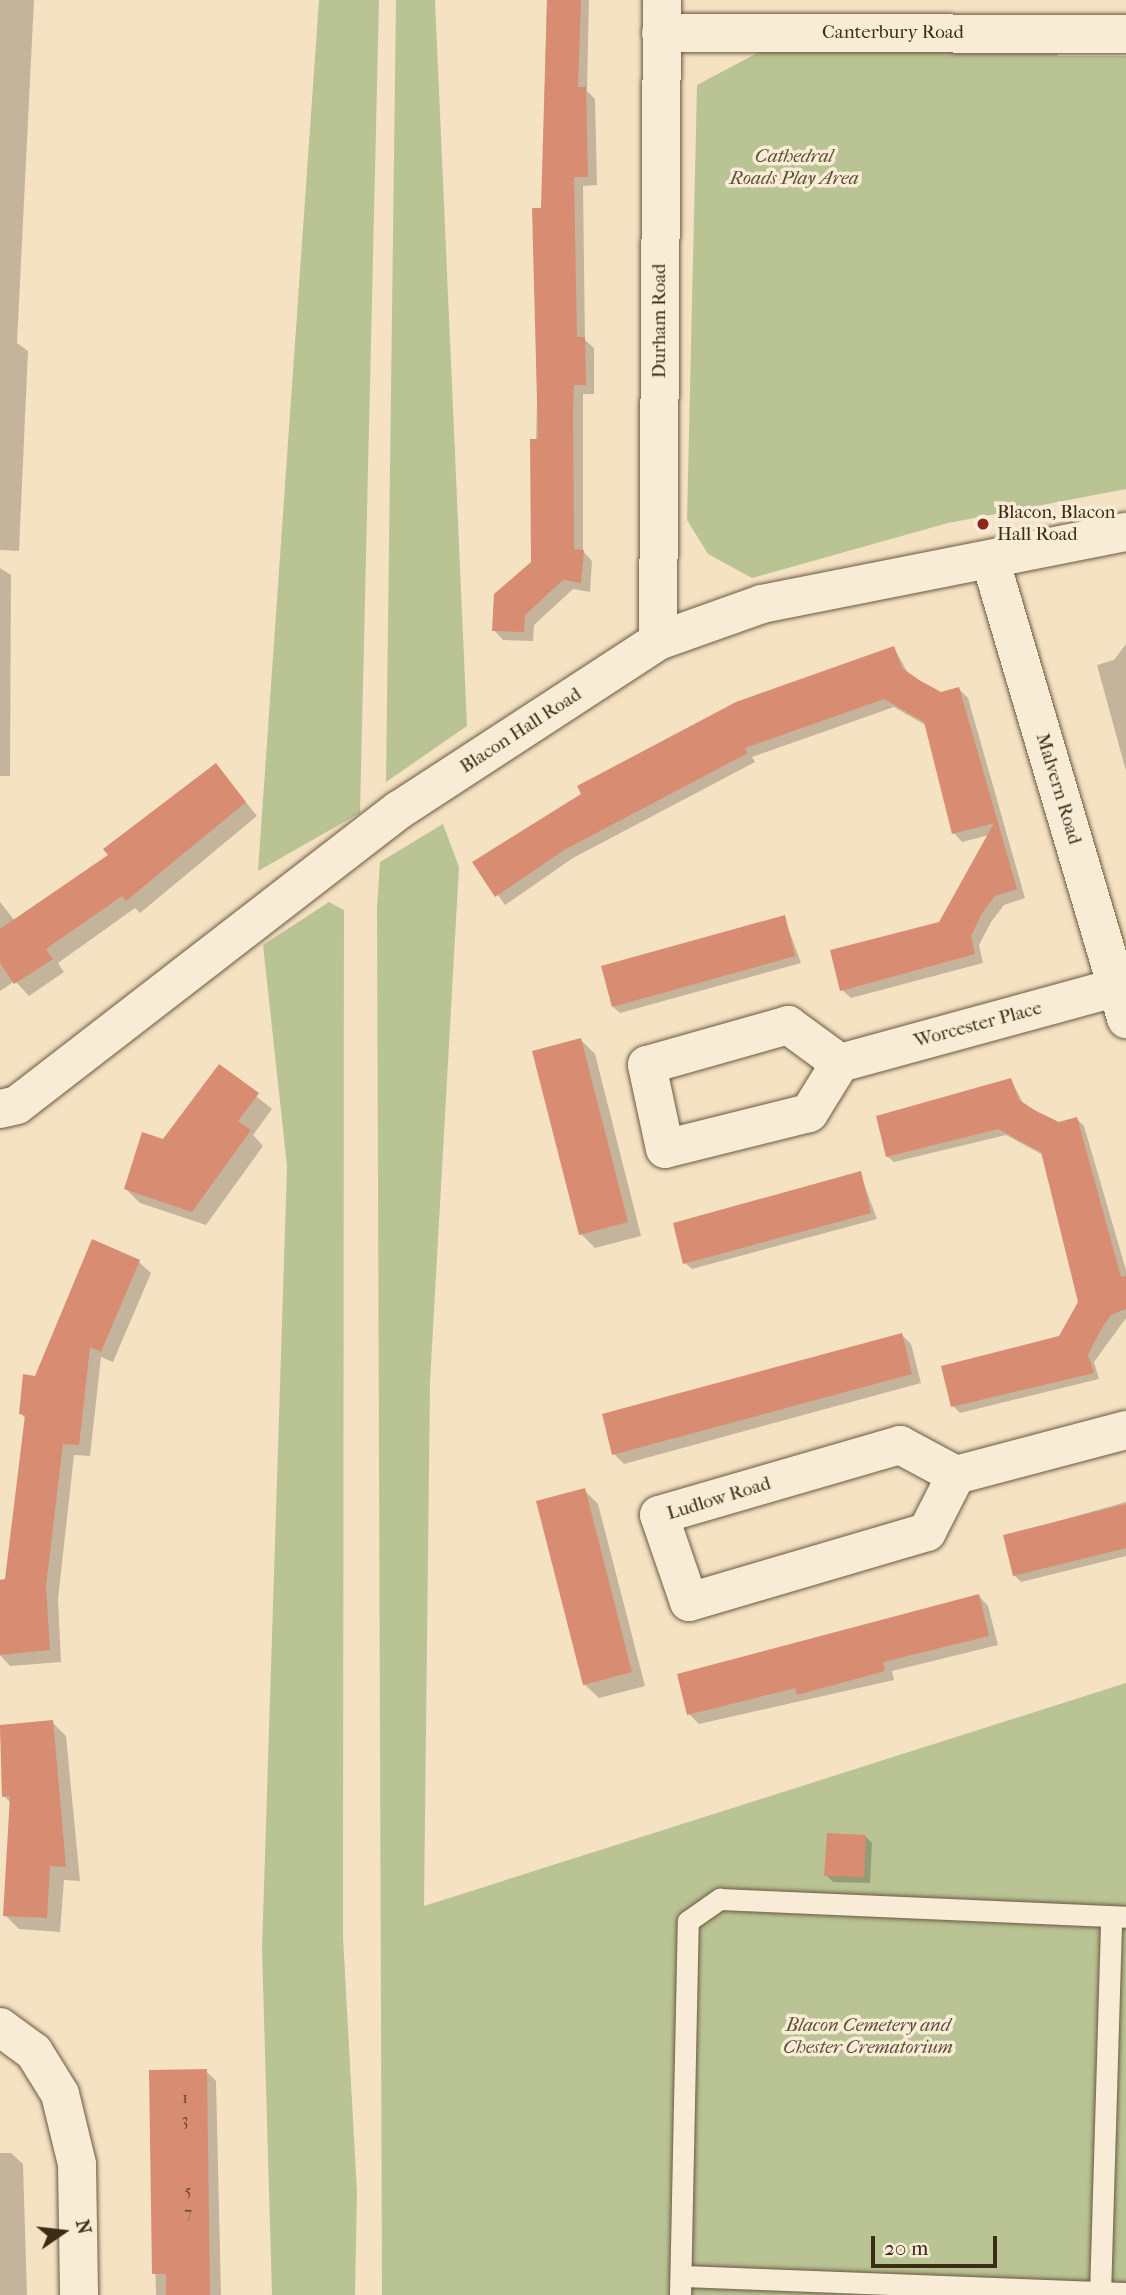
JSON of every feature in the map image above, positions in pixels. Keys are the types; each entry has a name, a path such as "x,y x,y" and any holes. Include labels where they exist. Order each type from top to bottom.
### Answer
{"street":[{"name":"Canterbury Road","path":"661,16 1126,34"},
{"name":"Durham Road","path":"658,641 661,16"},
{"name":"Blacon Hall Road","path":"0,1109 17,1105 399,810 658,641 762,604 1126,533"},
{"name":"Malvern Road","path":"990,559 1123,997"},
{"name":"Worcester Place","path":"839,1063 1123,997"},
{"path":"788,1025 839,1063 809,1113 665,1149 647,1065 788,1025"},
{"path":"956,1475 1126,1430"},
{"name":"Ludlow Road","path":"900,1445 956,1475 927,1532 689,1602 659,1515 900,1445"},
{"path":"0,2026 33,2052 60,2094 77,2164 79,2295"}],"lane":[{"path":"1100,2293 1118,1917 720,1899 688,1921 680,2285 1100,2293 1126,2293"}],"green space":[{"path":"319,0 379,0 360,813 258,871"},
{"path":"396,0 435,0 467,726 386,782"},
{"name":"Cathedral Roads Play Area","path":"1054,46 1058,56 1126,56 1126,489 948,523 752,578 708,554 687,520 697,85 763,50"},
{"name":"Blacon Cemetery and Chester Crematorium","path":"443,824 459,867 430,1382 424,1906 1126,1683 1126,2295 382,2295 377,908 380,862"},
{"path":"329,902 344,910 343,1937 357,2192 355,2295 272,2295 262,1949 287,1166 263,945"}],"building":[{"path":"547,0 581,0 578,87 586,87 588,177 574,177 577,337 585,337 586,385 574,385 573,408 574,549 584,550 581,583 563,580 525,615 524,632 492,631 494,594 531,562 530,439 538,439 532,208 541,208"},
{"path":"894,646 902,668 919,680 941,692 959,687 1017,889 995,896 982,913 971,936 975,954 840,991 830,950 939,922 994,823 952,834 924,722 884,699 745,748 748,753 564,850 495,897 472,862 581,794 577,786 736,702"},
{"path":"216,763 246,802 126,901 122,896 46,949 53,959 14,984 0,963 0,929 108,855 103,849"},
{"path":"785,915 795,956 612,1007 601,966"},
{"path":"581,1038 628,1222 579,1235 532,1051"},
{"path":"219,1064 259,1093 238,1121 251,1130 192,1212 124,1189 142,1132 163,1139"},
{"path":"1011,1078 1019,1100 1036,1111 1059,1122 1077,1117 1121,1277 1126,1276 1126,1309 1111,1315 1088,1355 1094,1373 951,1407 941,1366 1059,1336 1078,1302 1041,1152 998,1129 886,1157 876,1116"},
{"path":"861,1171 871,1213 683,1264 673,1223"},
{"path":"92,1239 140,1260 101,1352 90,1347 79,1445 63,1444 46,1586 50,1650 0,1655 0,1580 5,1579 25,1415 19,1414 23,1374 35,1376"},
{"path":"902,1333 912,1374 612,1455 602,1414"},
{"path":"585,1488 632,1672 583,1685 536,1501"},
{"path":"1126,1504 1126,1548 1013,1576 1003,1535"},
{"path":"979,1594 989,1636 883,1662 885,1671 797,1695 795,1688 687,1715 677,1674"},
{"path":"53,1720 66,1867 50,1866 47,1918 3,1916 10,1796 2,1797 0,1725"},
{"path":"827,1833 866,1835 864,1877 824,1876"},
{"path":"207,2069 210,2295 166,2295 166,2274 152,2274 149,2070"}],"place":[{"name":"Blacon, Blacon Hall Road","path":"983,524"}]}
